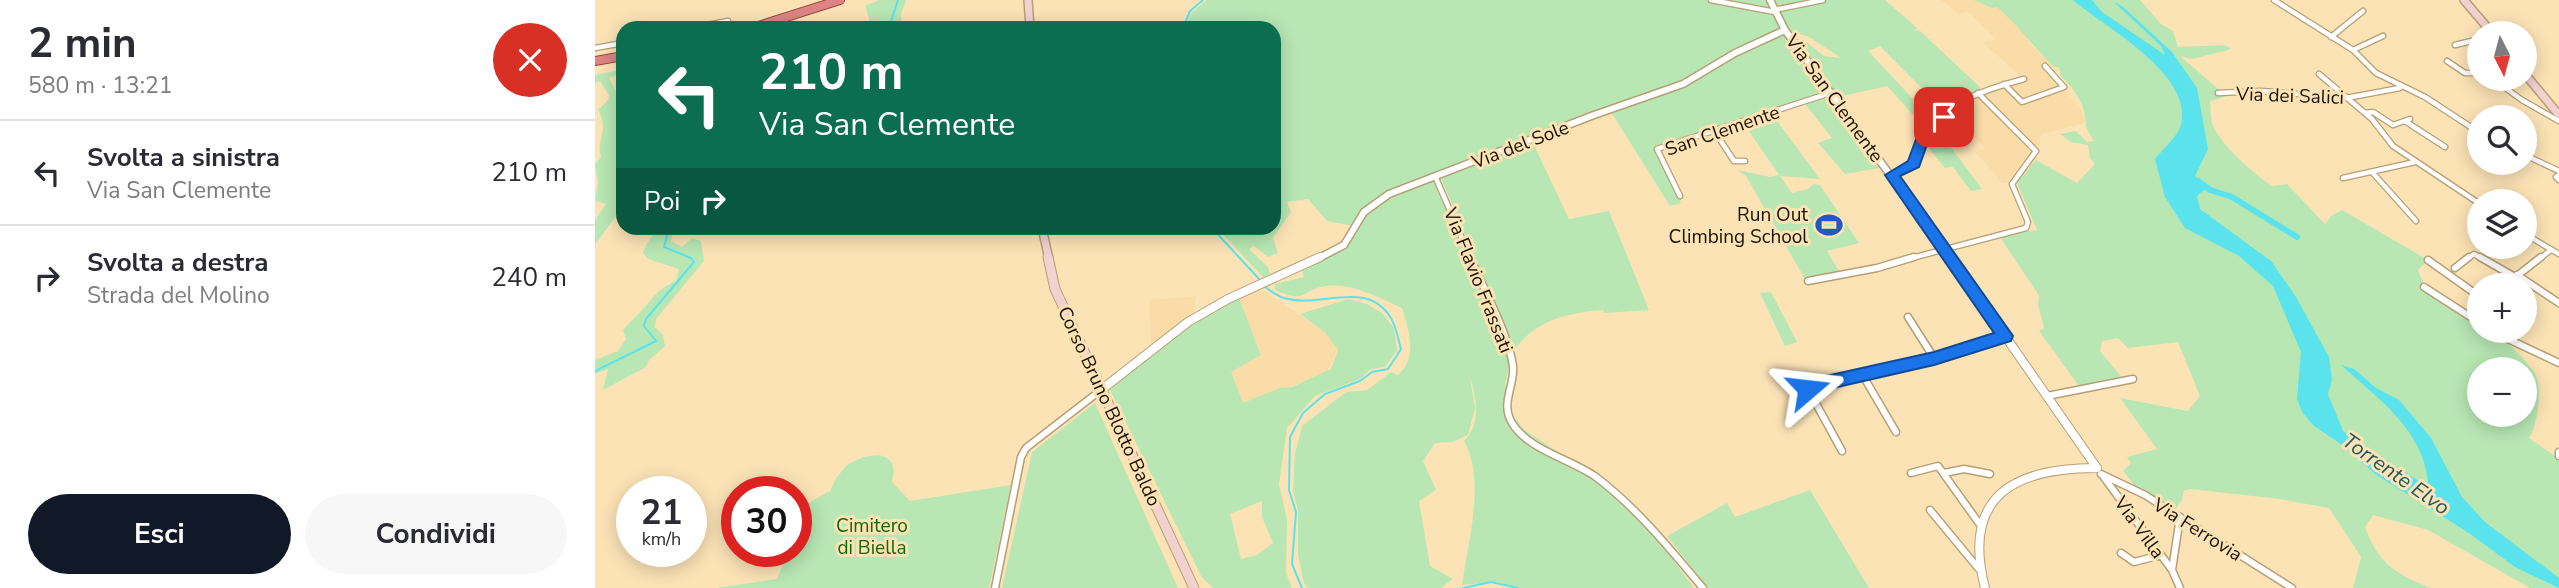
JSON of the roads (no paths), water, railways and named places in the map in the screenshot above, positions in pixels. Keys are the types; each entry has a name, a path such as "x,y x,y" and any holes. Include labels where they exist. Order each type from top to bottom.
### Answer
{"highway":[{"path":"774,21 840,0"},
{"path":"787,21 851,0"},
{"path":"595,63 616,59"}],"main road":[{"path":"1028,0 1030,21"},
{"path":"2464,0 2482,21"},
{"path":"2537,88 2559,115"},
{"name":"Corso Bruno Blotto Baldo","path":"1043,235 1055,289 1195,585"}],"street":[{"path":"1711,0 1774,11 1823,0"},
{"name":"Via San Clemente","path":"1770,0 1785,30 1833,92 2099,471"},
{"path":"2274,0 2353,50 2358,59 2372,71 2424,97 2467,125"},
{"path":"1811,3 1816,11"},
{"path":"2331,37 2363,11"},
{"name":"Via del Sole","path":"1101,390 1188,321 1344,245 1364,212 1389,194 1683,84 1735,53 1785,30"},
{"path":"2353,50 2383,36"},
{"path":"2455,45 2467,42"},
{"path":"595,48 616,44"},
{"path":"2447,61 2467,74"},
{"path":"2004,84 2021,102 2064,87 2045,66"},
{"path":"2319,74 2365,113 2393,146 2467,196"},
{"path":"1892,175 1914,164 1927,132 1978,93 2024,79"},
{"name":"Via dei Salici","path":"2218,93 2261,91 2346,98 2403,87"},
{"path":"2510,91 2559,121"},
{"name":"San Clemente","path":"1680,196 1657,149 1833,92"},
{"path":"1808,281 1877,268 2027,226 2012,184 2036,151 1978,93"},
{"path":"2365,113 2373,112 2393,125 2408,120 2445,147"},
{"path":"1715,132 1734,161 1745,161"},
{"path":"2343,178 2414,162"},
{"path":"2537,162 2559,175"},
{"path":"2372,172 2416,220"},
{"name":"Via Flavio Frassati","path":"1435,176 1509,349 1513,370 1507,411 1510,420 1532,443 1575,464 1607,486 1661,536 1703,588"},
{"path":"2537,242 2559,254"},
{"path":"2520,273 2550,250"},
{"path":"2455,268 2474,254 2510,273"},
{"path":"2428,260 2467,288"},
{"path":"2424,287 2467,315"},
{"path":"2537,289 2559,303"},
{"path":"1908,317 1934,358"},
{"path":"1842,451 1808,389 1934,358 2005,336"},
{"path":"2516,343 2559,363"},
{"path":"1863,374 1896,432"},
{"path":"2046,396 2133,379"},
{"path":"995,588 1016,479 1026,447 1101,390"},
{"path":"1911,473 1938,466 1981,526"},
{"path":"1985,588 1978,568 1977,541 1992,502 2011,484 2033,474 2072,468 2099,471"},
{"path":"1944,473 1964,469 1990,474"},
{"name":"Via Ferrovia","path":"2099,471 2144,495 2292,588"},
{"name":"Via Villa","path":"2099,471 2172,570 2180,588"},
{"path":"1930,510 1978,568"},
{"path":"2172,570 2180,517"},
{"path":"2121,553 2134,562 2161,555"}],"water":[{"name":"Torrente Elvo","path":"2073,0 2092,0 2102,12 2165,55 2161,46 2114,2 2122,6 2172,52 2197,88 2208,149 2195,176 2206,188 2197,196 2200,209 2271,261 2296,297 2329,357 2332,380 2328,394 2343,431 2417,480 2428,482 2418,446 2397,416 2341,365 2354,369 2376,388 2399,400 2431,438 2462,497 2485,522 2559,578 2559,588 2515,567 2469,533 2375,474 2344,446 2314,426 2302,412 2297,399 2301,352 2273,286 2239,256 2185,228 2165,197 2155,159 2181,125 2181,106 2174,88 2161,70 2143,54"}],"waterway":[{"path":"891,21 898,0"},
{"path":"1186,21 1190,11 1203,0"},
{"path":"2198,181 2210,190 2232,197 2297,237"},
{"path":"595,371 656,341 644,326 646,319 694,262 691,258 664,247 667,235"},
{"path":"1218,235 1260,280"},
{"path":"1265,287 1281,297 1298,300 1342,297 1369,300 1381,306 1391,318 1401,349 1388,369 1372,372 1360,381 1325,394 1303,413 1290,437 1289,490 1296,512 1292,564 1302,588"},
{"path":"1463,588 1491,582 1518,588"}],"place":[{"name":"Run Out Climbing School","path":"1829,225"}],"park label":[{"name":"Cimitero di Biella","path":"872,536"}]}
